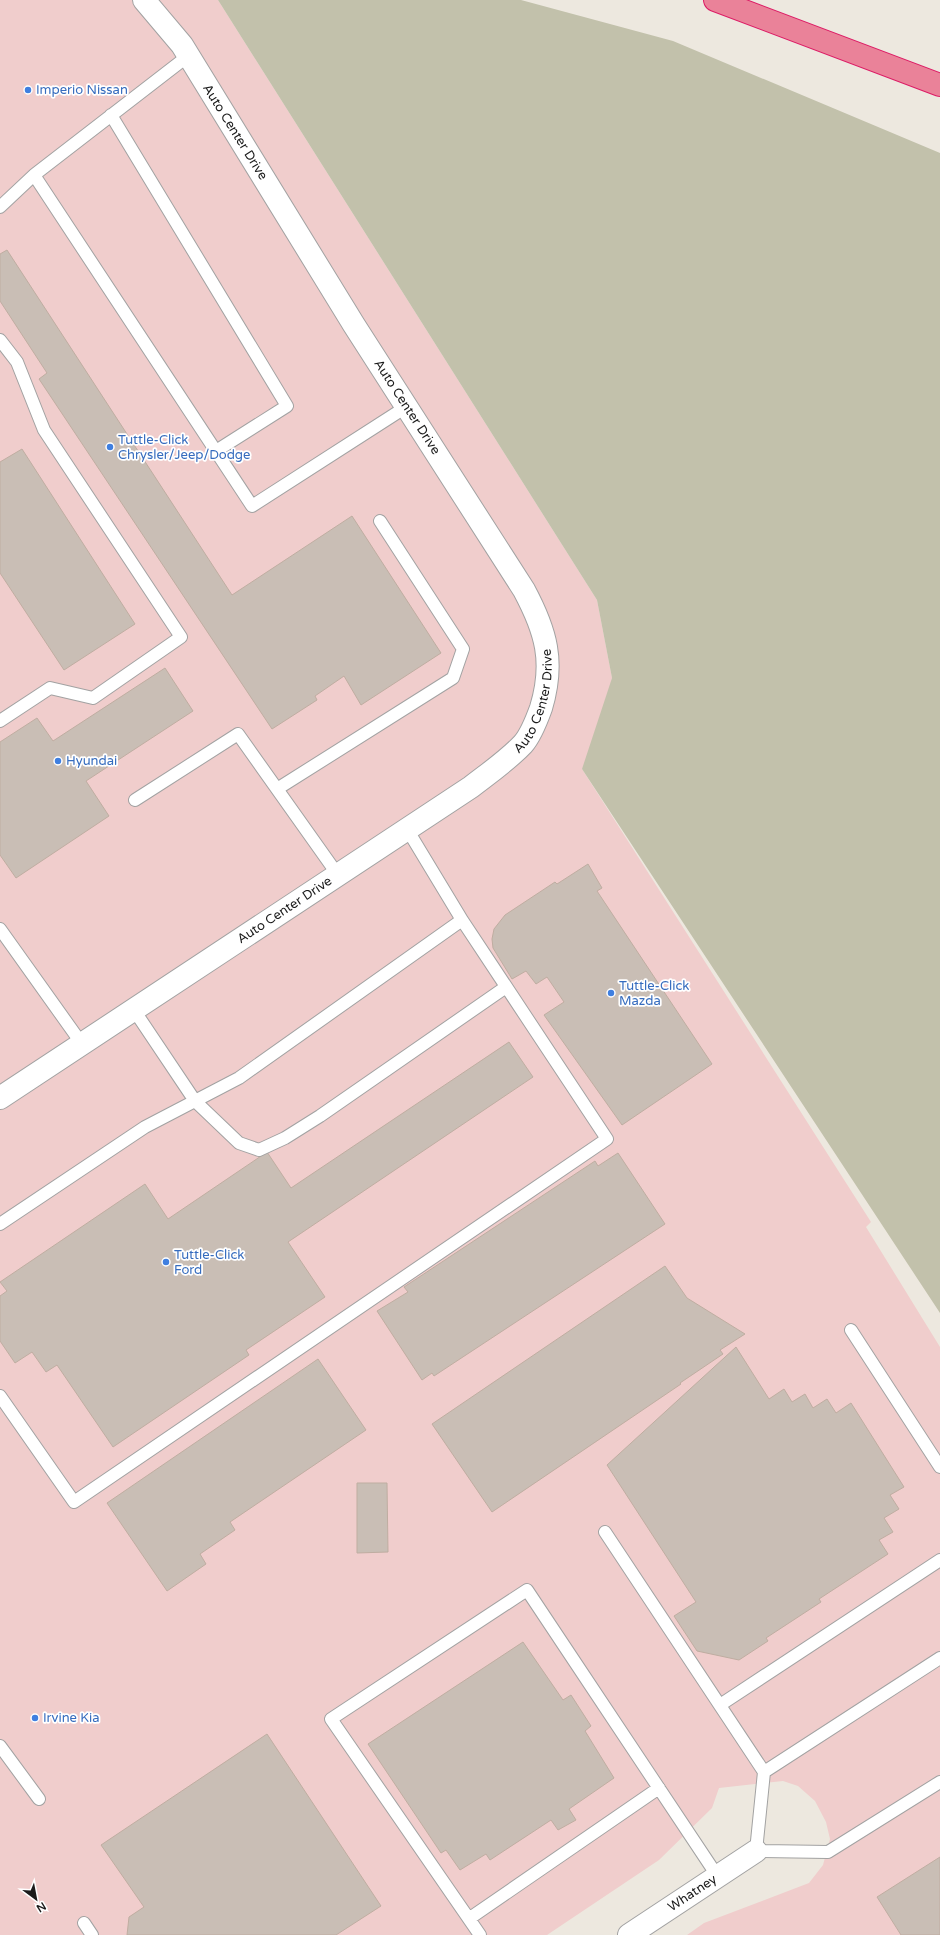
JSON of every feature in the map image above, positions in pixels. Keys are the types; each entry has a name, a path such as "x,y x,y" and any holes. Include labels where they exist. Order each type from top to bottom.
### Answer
{"highway":[{"path":"715,0 940,85"}],"street":[{"name":"Auto Center Drive","path":"0,1098 471,787 503,762 524,743 538,716 546,693 549,671 548,650 543,631 524,590 354,325 188,56 160,18 144,0"},
{"name":"Whatney","path":"629,1935 756,1851"}],"lane":[{"path":"0,207 34,175 188,56"},
{"path":"111,115 287,406 216,452"},
{"path":"34,175 252,506 406,407"},
{"path":"0,340 17,362 44,430 181,638 93,698 50,688 0,721"},
{"path":"277,789 453,678 463,649 380,521"},
{"path":"134,800 238,734 338,875"},
{"path":"0,1396 74,1502 607,1139 462,920 407,829"},
{"path":"0,1224 145,1127 239,1078 462,920"},
{"path":"0,929 82,1044"},
{"path":"134,1010 195,1101 239,1143 259,1150 285,1138 320,1116 506,987"},
{"path":"851,1330 940,1467"},
{"path":"605,1532 764,1772 756,1851 828,1852 940,1782"},
{"path":"720,1706 940,1560"},
{"path":"480,1935 470,1918 331,1719 527,1590 718,1877"},
{"path":"764,1772 940,1658"},
{"path":"0,1746 39,1799"},
{"path":"470,1918 659,1788"},
{"path":"84,1923 92,1935"}],"shaded area":[{"path":"0,0 218,0 597,600 612,678 604,738 582,769 871,1222 866,1227 940,1347 940,1935 687,1935 704,1923 809,1883 823,1865 830,1839 826,1822 815,1801 798,1786 783,1781 719,1788 712,1808 659,1860 547,1935 0,1935"},
{"path":"218,0 521,0 673,41 940,153 940,1313 582,769 612,678 597,600"}],"building":[{"name":"Tuttle-Click Chrysler/Jeep/Dodge","path":"7,250 232,595 352,516 441,653 361,705 344,676 315,696 317,700 272,729 39,379 47,373 0,301 0,254"},
{"path":"22,449 135,624 64,670 0,573 0,462"},
{"name":"Hyundai","path":"165,668 193,711 86,781 109,816 16,878 0,855 0,742 37,718 53,741"},
{"name":"Tuttle-Click Mazda","path":"588,864 602,888 597,891 712,1064 622,1125 544,1015 564,1002 547,977 536,984 526,971 512,979 493,948 492,939 494,929 505,915 555,882 557,884"},
{"name":"Tuttle-Click Ford","path":"509,1042 533,1077 288,1242 325,1297 246,1350 249,1355 113,1447 57,1365 46,1372 32,1352 15,1363 0,1341 0,1296 7,1291 0,1282 145,1184 168,1219 267,1152 291,1188"},
{"path":"618,1153 665,1224 434,1376 432,1373 422,1380 377,1311 408,1292 404,1287 595,1161 598,1166"},
{"path":"665,1266 687,1298 745,1334 720,1350 723,1354 680,1383 681,1384 492,1512 432,1424"},
{"path":"736,1347 769,1399 784,1389 792,1402 805,1394 813,1408 827,1399 836,1413 851,1403 904,1487 890,1495 899,1509 884,1518 893,1532 879,1540 888,1554 819,1599 821,1602 766,1638 768,1641 739,1660 697,1651 674,1616 696,1602 607,1465"},
{"path":"318,1359 366,1430 230,1522 235,1530 200,1554 206,1564 167,1591 107,1503"},
{"path":"357,1483 387,1483 388,1552 357,1553"},
{"path":"523,1642 563,1700 571,1695 591,1726 585,1731 614,1778 569,1809 576,1820 558,1830 551,1820 490,1860 486,1854 460,1870 446,1850 441,1853 368,1744"},
{"path":"267,1734 381,1906 336,1935 127,1935 129,1917 144,1907 101,1845"},
{"path":"940,1857 940,1935 901,1935 877,1897"}],"place":[{"name":"Imperio Nissan","path":"28,90"},
{"name":"Tuttle-Click Chrysler/Jeep/Dodge","path":"110,447"},
{"name":"Hyundai","path":"58,761"},
{"name":"Tuttle-Click Mazda","path":"611,993"},
{"name":"Tuttle-Click Ford","path":"166,1262"},
{"name":"Irvine Kia","path":"35,1718"}]}
